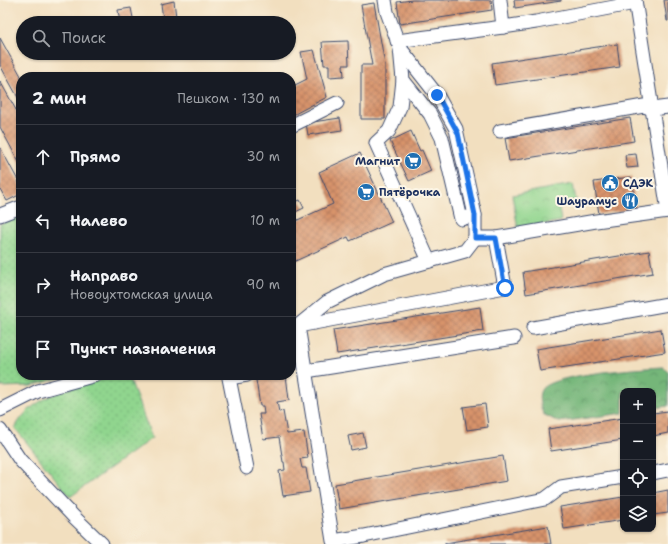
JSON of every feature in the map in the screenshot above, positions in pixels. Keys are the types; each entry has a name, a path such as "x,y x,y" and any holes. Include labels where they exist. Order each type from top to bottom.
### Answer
{"street":[{"path":"385,0 387,12 399,45 404,80 400,107 389,131 376,143 429,262"},
{"path":"500,0 503,27"},
{"path":"399,45 536,22 635,1 668,211 496,238 475,238"},
{"path":"296,325 327,302 384,274 465,251 475,238 475,215 456,129 437,95 399,45"},
{"path":"404,80 430,114 442,138 461,219 475,215"},
{"path":"296,124 337,103"},
{"path":"500,131 644,106 652,109 668,107"},
{"path":"0,215 16,209"},
{"path":"296,326 505,288 496,238"},
{"path":"533,328 668,304"},
{"path":"296,330 306,370 334,541 545,499 561,487 620,477"},
{"path":"306,370 514,338"},
{"path":"0,410 38,391 78,380"},
{"path":"229,380 248,468"},
{"path":"0,430 20,460 102,544"},
{"path":"656,472 668,470"}],"green space":[{"path":"573,184 576,200 558,203 561,221 518,229 512,195"},
{"path":"16,218 16,380 52,380 31,386 0,387 0,224"},
{"path":"663,367 668,371 668,406 656,408 656,388 620,388 620,413 559,422 543,414 539,396 541,390 548,384 578,376"},
{"path":"100,380 130,380 152,438 70,497 15,428 23,416 34,406 46,398 75,387"}],"building":[{"path":"412,0 491,0 492,10 400,24 397,2"},
{"path":"514,0 561,0 561,1 515,8"},
{"path":"664,0 668,0 668,21 667,21"},
{"path":"174,1 176,16 163,16 161,4"},
{"path":"374,3 385,65 385,119 361,119 361,65 372,65 361,5"},
{"path":"131,8 133,16 119,16 118,10"},
{"path":"0,38 19,72 16,72 16,94 0,65"},
{"path":"348,41 349,65 343,65 344,76 329,77 329,65 324,65 322,42"},
{"path":"617,44 620,67 495,85 492,63"},
{"path":"314,50 327,97 296,113 296,84 307,79 301,52"},
{"path":"0,81 16,110 16,157 0,127"},
{"path":"340,118 342,130 308,135 306,123"},
{"path":"630,118 634,141 509,161 505,138"},
{"name":"Магнит","path":"411,131 420,151 422,150 431,171 409,181 390,141"},
{"path":"0,147 16,177 16,196 7,201 0,189"},
{"path":"360,153 392,222 350,241 348,237 296,261 296,221 333,204 319,172"},
{"path":"636,154 638,167 627,168 625,155"},
{"path":"631,177 636,209 599,214 594,182"},
{"path":"300,200 304,208 296,212 296,202"},
{"path":"649,251 653,273 526,294 523,272"},
{"path":"480,307 483,331 337,354 333,330"},
{"path":"661,329 665,352 540,371 536,349"},
{"path":"256,380 287,380 289,400 277,402 279,412 283,411 287,434 304,432 308,458 300,459 302,468 306,468 310,492 283,496 279,471 285,470 279,437 263,439 259,414 264,414 263,406 260,406"},
{"path":"485,404 488,427 467,430 463,407"},
{"path":"668,411 668,433 656,435 656,413"},
{"path":"620,418 620,440 551,451 548,429"},
{"path":"363,433 366,447 351,450 348,436"},
{"path":"503,456 507,481 339,509 335,484"},
{"path":"668,490 668,513 656,515 656,492"},
{"path":"620,497 620,520 564,529 560,507"},
{"path":"548,526 551,544 445,544 445,543"}],"place":[{"name":"Магнит","path":"413,161"},
{"name":"СДЭК","path":"610,183"},
{"name":"Пятёрочка","path":"366,192"},
{"name":"Шаурамус","path":"630,201"}],"route":[{"path":"437,95 458,133 475,215 475,238 496,238 505,288"}]}
